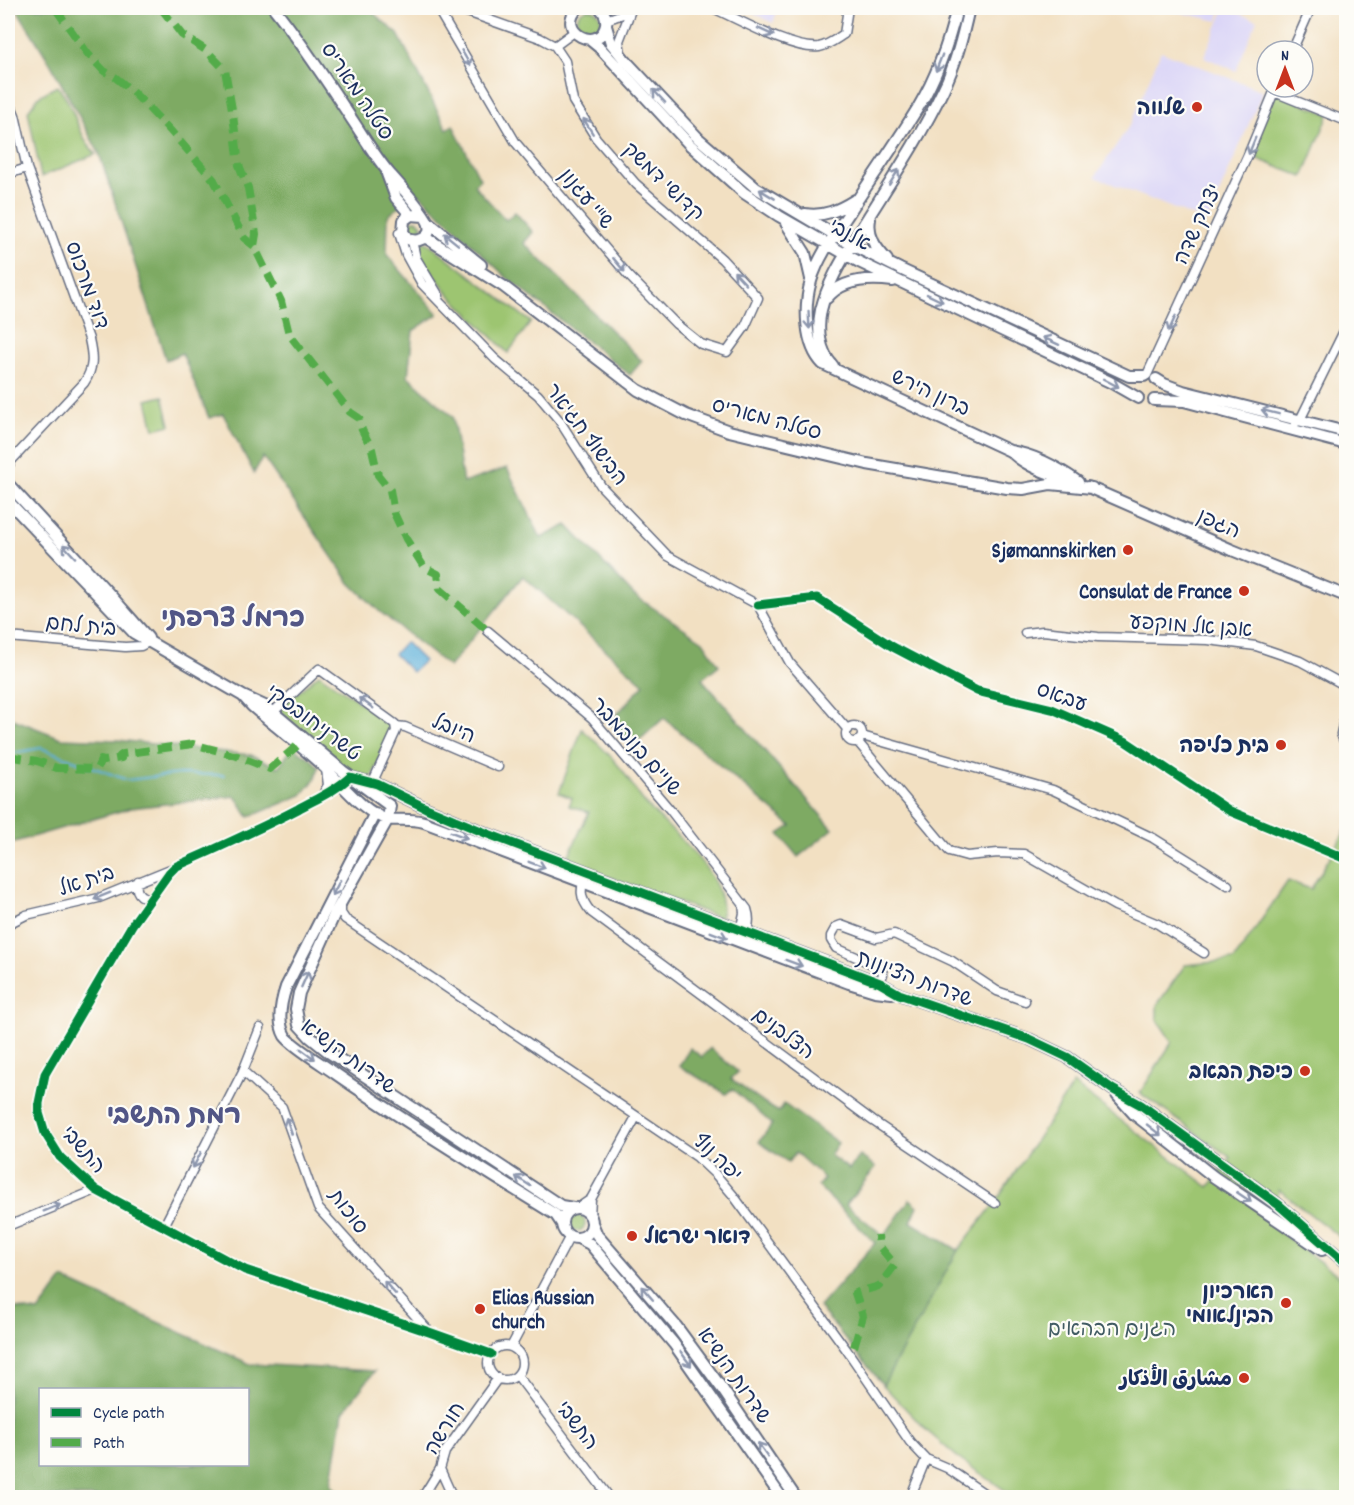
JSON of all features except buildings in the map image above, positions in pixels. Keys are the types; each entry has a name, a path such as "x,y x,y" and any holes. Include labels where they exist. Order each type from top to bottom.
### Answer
{"street":[{"name":"סטלה מאריס","path":"274,8 305,47 385,168 410,196 426,219 472,256 503,286"},
{"name":"ש\"י עגנון","path":"437,8 516,143 628,275 676,324 701,344 727,352 745,327"},
{"path":"456,8 540,38 555,46 574,32 570,8"},
{"path":"572,26 574,12 578,8"},
{"name":"אלנבי","path":"600,8 604,13 611,43 699,139 756,188 852,245 1129,376 1149,377 1183,391 1347,432"},
{"path":"713,8 790,42 816,47 827,45 844,34 848,8"},
{"name":"ברון הירש","path":"957,8 937,69 920,104 835,235 811,282 808,320 814,351 823,364 1010,450 1028,454 1046,468"},
{"path":"836,369 826,358 820,339 823,303 830,284 845,255 917,140 945,88 960,45 969,8"},
{"path":"1297,39 1311,8"},
{"path":"588,39 601,34 606,23 633,9"},
{"path":"624,59 620,52 619,40 633,9"},
{"name":"אלנבי","path":"572,26 578,36 588,39 614,63 689,144 744,193 845,255 1103,378 1146,402 1184,401 1347,444"},
{"name":"קדושי דמשק","path":"555,46 565,61 573,101 596,138 636,184 722,259 758,298 745,327"},
{"name":"דוד מרכוס","path":"8,98 15,115 27,168 89,339 93,360 91,372 84,383 9,463"},
{"name":"יצחק שדה","path":"1149,377 1271,99"},
{"path":"1298,99 1347,121"},
{"path":"8,174 27,168"},
{"name":"סטלה מאריס","path":"385,168 393,192 406,211 406,218"},
{"path":"797,212 823,215 841,208 860,196"},
{"path":"872,212 868,231 873,242 887,260 900,269"},
{"path":"416,214 426,219 429,232 419,241 412,241 403,232 406,218 416,214"},
{"path":"779,216 793,231 802,246 809,266 811,282"},
{"name":"הבישוף חג'אר","path":"406,218 398,230 408,259 422,284 495,359 538,395 559,420 601,486 668,556 758,605"},
{"name":"סטלה מאריס","path":"425,237 503,286 638,390 662,404 707,424 867,464 990,486 1027,488 1050,484 1092,488"},
{"name":"הבישוף חג'אר","path":"412,241 416,258 453,316"},
{"path":"823,303 832,292 853,282 878,280 902,282"},
{"path":"1280,426 1290,426 1300,420 1344,339 1347,327"},
{"path":"1138,398 1135,386 1138,379 1149,377 1160,383 1160,394 1154,400"},
{"name":"ברון הירש","path":"1010,450 1023,462 1046,468"},
{"path":"1023,462 1030,474 1027,488"},
{"path":"1027,488 1046,468"},
{"name":"הגפן","path":"1046,468 1232,550 1347,596"},
{"name":"טשרניחובסקי","path":"8,484 150,641"},
{"name":"טשרניחובסקי","path":"8,501 134,633 243,696 271,716 346,781 356,797 375,813 388,819"},
{"name":"עבאס","path":"758,605 818,598 893,647 977,691 1052,708 1125,741 1230,811 1347,859"},
{"path":"758,605 790,663 848,730 848,738 852,741 859,739 1053,790 1153,838 1228,885"},
{"name":"שניים בנובמבר","path":"488,631 592,718 671,811 743,902 743,931"},
{"name":"אבן אל מוקפע","path":"1025,633 1043,631 1098,637 1208,640 1256,646 1300,661 1347,686"},
{"name":"בית לחם","path":"8,637 124,647 141,646 150,641"},
{"path":"271,716 320,669 396,726 396,731 375,777 377,784"},
{"path":"1347,711 1341,734 1347,746"},
{"name":"טשרניחובסקי","path":"271,716 325,768 346,781 377,784 426,808"},
{"name":"היובל","path":"396,726 405,727 498,766"},
{"path":"859,739 949,851 967,856 998,852 1024,854 1114,906 1158,924 1204,953"},
{"path":"322,796 328,785 325,768"},
{"path":"346,781 390,806"},
{"name":"התשבי","path":"346,781 271,823 175,867 132,925 51,1064 41,1088 39,1113 45,1133 60,1157 96,1190 245,1270 491,1354"},
{"path":"356,797 363,814 363,836"},
{"path":"388,819 390,806"},
{"path":"375,813 390,806 426,808"},
{"name":"שדרות הציונות","path":"426,808 739,942 866,989 899,994 1042,1044 1067,1057 1112,1089 1134,1114 1214,1177 1347,1265"},
{"name":"שדרות הנשיא","path":"375,813 286,987 280,1016 286,1039 379,1103 556,1215 562,1224"},
{"name":"שדרות הציונות","path":"388,819 414,819 424,822 743,931 880,983 899,994"},
{"name":"שדרות הנשיא","path":"388,819 331,922 297,1001 297,1017 303,1031 330,1053 386,1091 561,1206 575,1208"},
{"name":"בית אל","path":"8,924 26,915 99,898 175,867"},
{"path":"138,881 136,887 139,893 144,897 153,895 154,882 148,877"},
{"name":"הצלבנים","path":"584,877 581,897 591,912 873,1121 995,1203"},
{"path":"341,903 341,913 345,919"},
{"path":"331,922 345,919"},
{"name":"יפה נוף","path":"345,919 636,1117 686,1148 716,1175 840,1341 910,1442 926,1460 947,1468 991,1497"},
{"path":"880,983 883,974 881,968 833,945 831,936 836,927 841,925 876,938 894,934 952,961 997,991 1025,1001"},
{"path":"739,942 743,931"},
{"path":"164,1226 243,1071 260,1028"},
{"name":"סוכות","path":"243,1071 282,1107 318,1208 429,1332"},
{"path":"511,1347 574,1237 589,1232 591,1199 636,1117"},
{"path":"8,1226 96,1190"},
{"path":"574,1237 564,1231 562,1224 564,1214 591,1199"},
{"path":"575,1208 585,1210 591,1220"},
{"name":"שדרות הנשיא","path":"591,1220 597,1235 676,1326 723,1389 796,1497"},
{"name":"שדרות הנשיא","path":"574,1237 590,1244 674,1344 782,1497"},
{"path":"511,1347 520,1354 521,1370 517,1375 508,1379 498,1378 490,1370 491,1354 497,1348 511,1347"},
{"name":"התשבי","path":"517,1375 610,1497"},
{"name":"חורשה","path":"422,1497 440,1469 445,1452 498,1378"},
{"path":"910,1497 926,1460"},
{"path":"440,1469 453,1497"}],"shaded area":[{"path":"743,8 778,8 773,23"},
{"path":"1160,8 1221,8 1218,21"},
{"path":"1225,8 1257,20 1236,71 1204,57"},
{"path":"1161,51 1255,88 1255,99 1260,99 1207,222 1095,177 1131,123"}],"green space":[{"path":"16,8 372,8 371,11 398,34 447,129 453,125 480,179 474,185 506,220 515,212 533,232 524,243 642,361 630,375 506,277 417,192 388,216 387,255 438,314 413,331 408,376 453,417 463,483 507,468 541,538 567,525 634,595 703,641 719,665 702,679 833,829 798,857 779,834 791,826 664,718 633,746 610,722 644,684 523,576 449,667 379,611 350,583 263,457 254,473 223,414 209,418 182,353 166,360 99,153 50,63"},
{"path":"589,9 598,12 601,21 598,30 589,33 580,30 577,21 580,12"},
{"path":"57,86 68,102 84,138 96,154 41,177 28,111 39,96"},
{"path":"1271,99 1292,99 1329,114 1303,177 1248,155"},
{"path":"415,220 420,222 422,227 420,232 415,234 410,232 408,227 410,222"},
{"path":"419,241 428,243 531,322 508,353 448,293 418,253 416,248"},
{"path":"163,396 170,425 154,429 147,400"},
{"path":"319,674 391,724 393,733 371,778 348,771 278,710"},
{"path":"8,717 61,738 118,740 251,755 278,767 293,747 319,767 315,779 302,795 249,817 235,796 131,808 8,844"},
{"path":"582,729 614,760 645,803 708,870 721,902 721,918 566,861 589,812 569,806 572,798 559,793"},
{"name":"הגנים הבהאים","path":"1346,830 1346,1242 1279,1190 1270,1225 1346,1281 1346,1497 1015,1497 962,1461 926,1430 883,1385 958,1250 995,1203 1073,1084 1209,1187 1231,1158 1140,1093 1172,1042 1157,1019 1157,1005 1185,965 1234,960 1288,881 1311,889"},
{"path":"690,1048 702,1057 710,1048 738,1072 731,1079 779,1112 784,1104 838,1143 830,1155 849,1169 860,1156 876,1167 846,1205 884,1236 910,1199 918,1206 911,1222 958,1250 883,1385 819,1307 875,1243 818,1186 824,1178 796,1153 788,1162 759,1142 772,1124 732,1089 726,1094 679,1066"},
{"path":"577,1215 583,1217 585,1223 583,1229 577,1231 571,1229 569,1223 571,1217"},
{"path":"63,1279 250,1364 375,1371 343,1412 331,1485 345,1497 8,1497 8,1307 38,1312"}],"water":[{"path":"405,642 424,661 412,672 394,654"}],"waterway":[{"path":"8,754 41,748 127,780 180,774 224,775"}],"marked path":[{"path":"55,8 88,54 104,71 132,91 214,180 244,238 254,246 281,301 289,334 350,412 359,418 362,430 372,449 378,475 390,490 394,513 406,539 424,567 438,574 440,589 488,631"},
{"path":"161,8 182,35 207,51 225,70 239,165 248,188 256,234 254,246"},
{"path":"8,756 37,761 57,768 97,769 101,760 121,758 123,754 193,744 237,756 270,769 298,745"},
{"path":"854,1347 863,1316 855,1293 879,1286 895,1265 879,1246 878,1235"}],"cycle path":[{"path":"758,605 817,598 893,647 977,691 1052,709 1125,741 1230,811 1346,859"},
{"path":"491,1354 245,1270 96,1190 60,1157 45,1133 39,1113 45,1074 132,925 169,873 175,867 253,832 332,791 350,777 377,784 488,834 880,983 899,994 1029,1039 1067,1057 1112,1089 1141,1105 1279,1205 1346,1263"}],"place":[{"name":"שלווה","path":"1197,107"},
{"name":"Sjømannskirken","path":"1128,550"},
{"name":"Consulat de France","path":"1244,591"},
{"name":"בית כליפה","path":"1281,745"},
{"name":"כיפת הבאב","path":"1305,1071"},
{"name":"דואר ישראל","path":"632,1236"},
{"name":"הארכיון הבינלאומי","path":"1286,1303"},
{"name":"Elias Russian church","path":"480,1309"},
{"name":"مشارق الأذكار","path":"1244,1378"}],"district":[{"name":"כרמל צרפתי","path":"233,617"},
{"name":"רמת התשבי","path":"174,1114"}]}
